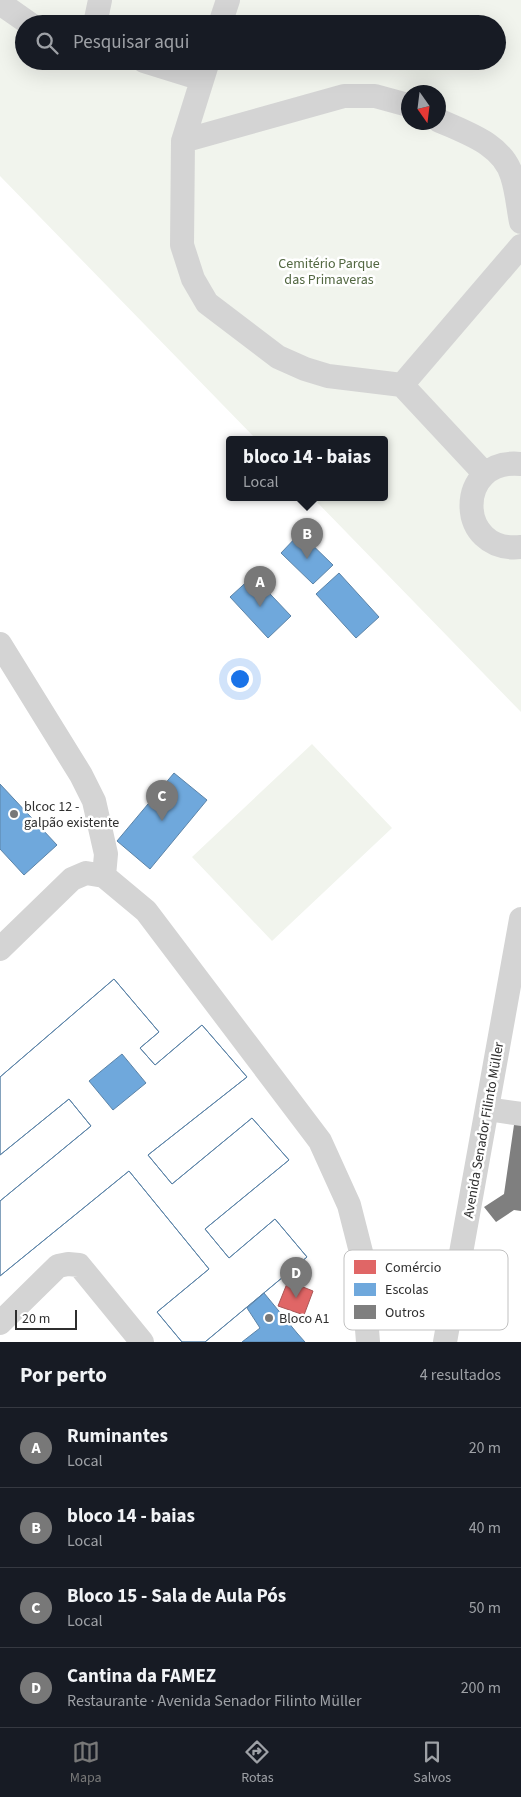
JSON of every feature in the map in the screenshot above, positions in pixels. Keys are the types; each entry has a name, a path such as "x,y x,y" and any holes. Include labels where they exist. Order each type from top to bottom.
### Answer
{"street":[{"path":"97,15 100,0"},
{"path":"223,15 228,0"},
{"path":"0,3 17,15"},
{"path":"205,70 183,141 182,245 193,279 207,303 278,357 304,370 328,376 402,385 485,474"},
{"path":"183,141 344,96 375,96 401,103"},
{"path":"446,124 492,146 503,157 512,175 521,222"},
{"path":"402,385 521,246"},
{"path":"521,464 507,464 495,467 485,474 477,483 472,494 471,506 473,518 478,529 486,538 496,545 508,548 521,547"},
{"path":"0,644 81,775 94,801 106,854 104,876"},
{"path":"0,949 72,879 86,873 104,876 146,911 320,1141 349,1205 360,1250"},
{"name":"Avenida Senador Filinto Müller","path":"462,1250 521,919"},
{"path":"487,1108 521,1114"},
{"path":"0,1323 58,1266 68,1264 79,1265 142,1342"}],"green space":[{"name":"Cemitério Parque das Primaveras","path":"0,0 521,0 521,712 316,501 388,501 388,436 253,436 0,176"},
{"path":"312,744 392,828 272,941 192,857"}],"building: Comércio":[{"path":"288,1281 313,1291 304,1315 278,1306"}],"building: Escolas":[{"path":"300,533 333,565 313,584 281,553"},
{"path":"339,573 379,617 356,638 316,594"},
{"path":"253,576 291,616 268,638 230,597"},
{"path":"174,773 207,800 150,869 117,841"},
{"name":"blcoc 12 - galpão existente","path":"0,784 57,845 24,875 0,849"},
{"path":"114,979 159,1032 140,1048 155,1065 202,1025 247,1077 148,1155 172,1184 252,1118 289,1160 205,1229 229,1258 275,1219 307,1257 205,1342 182,1342 157,1312 209,1269 129,1171 0,1276 0,1201 91,1126 69,1099 0,1155 0,1077","holes":["122,1054 146,1083 113,1110 89,1081"]},
{"path":"114,979 159,1032 140,1048 155,1065 202,1025 247,1077 148,1155 172,1184 252,1118 289,1160 205,1229 229,1258 275,1219 307,1257 205,1342 182,1342 157,1312 209,1269 129,1171 0,1276 0,1201 91,1126 69,1099 0,1155 0,1077"},
{"name":"Bloco A1","path":"264,1293 305,1342 242,1342 260,1328 247,1308"}],"building: Outros":[{"path":"515,1118 521,1119 521,1211 514,1210 496,1222 484,1207 504,1194"}],"place":[{"name":"bloco 14 - baias","path":"307,559"},
{"name":"Ruminantes","path":"260,607"},
{"name":"blcoc 12 - galpão existente","path":"14,814"},
{"name":"Bloco 15 - Sala de Aula Pós","path":"162,821"},
{"name":"Cantina da FAMEZ","path":"296,1298"},
{"name":"Bloco A1","path":"269,1318"}]}
